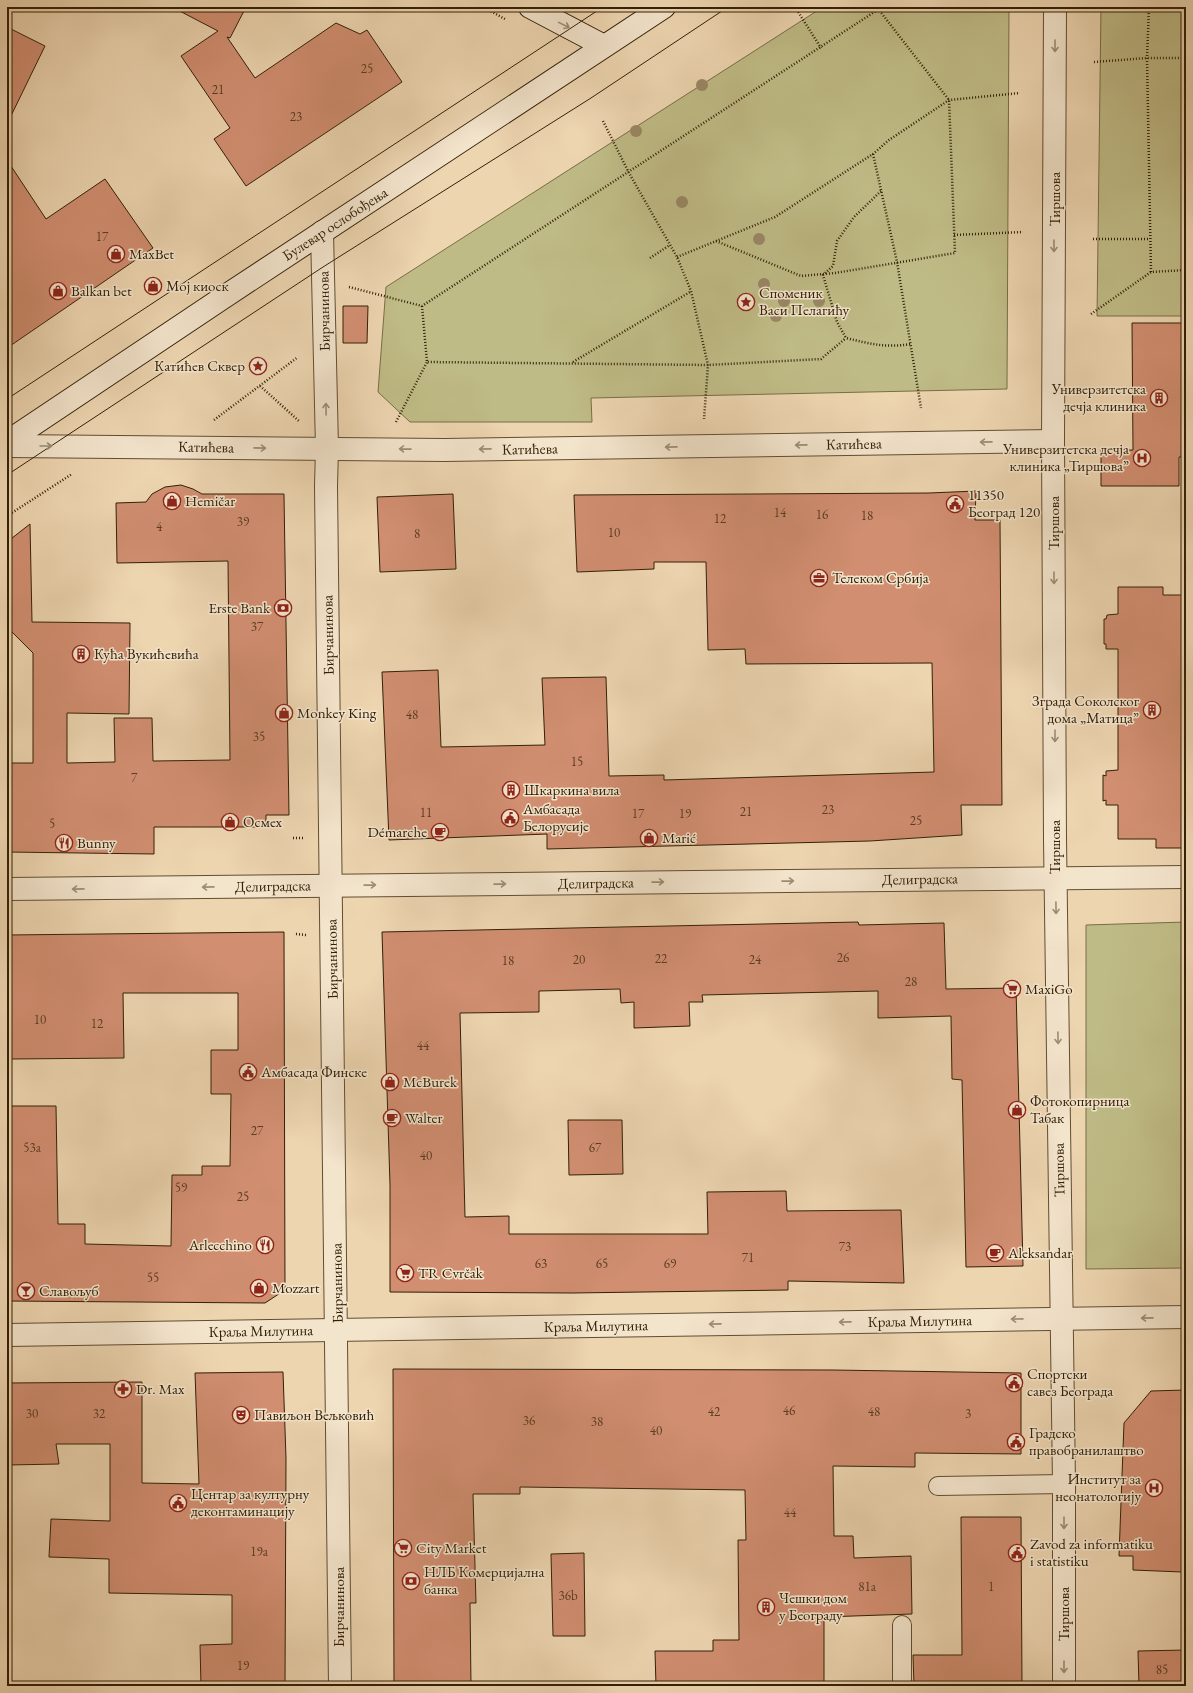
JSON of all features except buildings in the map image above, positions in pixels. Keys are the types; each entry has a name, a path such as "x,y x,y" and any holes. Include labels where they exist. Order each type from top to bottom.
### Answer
{"street":[{"path":"530,7 604,46"},
{"name":"Булевар ослобођења","path":"7,442 664,7"},
{"name":"Тиршова","path":"1055,7 1055,878 1064,1484 1064,1686"},
{"name":"Бирчанинова","path":"322,232 327,448 326,486 332,838 331,886 340,1686"},
{"name":"Катићева","path":"7,446 444,450 1054,441"},
{"name":"Делиградска","path":"7,890 1055,878 1186,878"},
{"name":"Краља Милутина","path":"7,1335 1186,1317"}],"lane":[{"path":"938,1486 1064,1484"},
{"path":"902,1625 902,1686"}],"path":[{"path":"794,7 821,48"},
{"path":"348,287 422,306 629,173 882,7"},
{"path":"1148,7 1147,58 1151,272"},
{"path":"716,241 801,276 823,275 955,253 950,100 879,10"},
{"path":"1094,62 1147,58 1186,58"},
{"path":"677,257 775,217 873,154 889,140 950,100 1020,93"},
{"path":"603,121 629,173 677,257 691,292 708,365 704,424"},
{"path":"873,154 897,262 921,408"},
{"path":"823,275 833,266 837,241 854,217 881,191"},
{"path":"954,235 1023,232"},
{"path":"1093,239 1150,239"},
{"path":"650,258 670,245"},
{"path":"1092,314 1151,272 1186,270"},
{"path":"823,275 837,322 846,338 875,346 899,346 911,344"},
{"path":"573,363 691,292"},
{"path":"394,424 427,362 422,306"},
{"path":"427,362 708,365 821,359 846,338"},
{"path":"210,423 300,356"},
{"path":"260,386 301,423"},
{"path":"7,516 74,473"}],"shaded area":[{"path":"823,7 1009,7 1007,389 591,398 592,422 410,422 378,392 386,287"},
{"path":"1101,7 1186,7 1186,316 1097,316"},
{"path":"1186,922 1186,1268 1086,1269 1086,925"}],"tram line":[{"path":"7,399 603,7"},
{"path":"7,475 323,267 591,98 728,7"}],"place":[{"name":"MaxBet","path":"116,254"},
{"name":"Мој киоск","path":"153,286"},
{"name":"Balkan bet","path":"58,291"},
{"name":"Споменик Васи Пелагићу","path":"746,302"},
{"name":"Катићев Сквер","path":"258,366"},
{"name":"Универзитетска дечја клиника","path":"1159,398"},
{"name":"Универзитетска дечја клиника „Тиршова”","path":"1142,458"},
{"name":"Hemičar","path":"172,501"},
{"name":"11350 Београд 120","path":"955,504"},
{"name":"Телеком Србија","path":"819,578"},
{"name":"Erste Bank","path":"283,608"},
{"name":"Кућа Вукићевића","path":"81,654"},
{"name":"Зграда Соколског дома „Матица”","path":"1152,710"},
{"name":"Monkey King","path":"284,713"},
{"name":"Шкаркина вила","path":"511,790"},
{"name":"Амбасада Белорусије","path":"510,818"},
{"name":"Осмех","path":"230,822"},
{"name":"Démarche","path":"440,832"},
{"name":"Marić","path":"649,838"},
{"name":"Bunny","path":"64,843"},
{"name":"MaxiGo","path":"1012,989"},
{"name":"Амбасада Финске","path":"248,1072"},
{"name":"McBurek","path":"390,1082"},
{"name":"Фотокопирница Табак","path":"1017,1110"},
{"name":"Walter","path":"392,1118"},
{"name":"Arlecchino","path":"265,1245"},
{"name":"Aleksandar","path":"995,1253"},
{"name":"TR Cvrčak","path":"405,1273"},
{"name":"Mozzart","path":"259,1288"},
{"name":"Славољуб","path":"26,1291"},
{"name":"Спортски савез Београда","path":"1014,1383"},
{"name":"Dr. Max","path":"123,1389"},
{"name":"Павиљон Вељковић","path":"241,1415"},
{"name":"Градско правобранилаштво","path":"1016,1442"},
{"name":"Институт за неонатологију","path":"1154,1488"},
{"name":"Центар за културну деконтаминацију","path":"178,1503"},
{"name":"City Market","path":"403,1548"},
{"name":"Zavod za informatiku i statistiku","path":"1017,1553"},
{"name":"НЛБ Комерцијална банка","path":"411,1581"},
{"name":"Чешки дом у Београду","path":"766,1607"}]}
